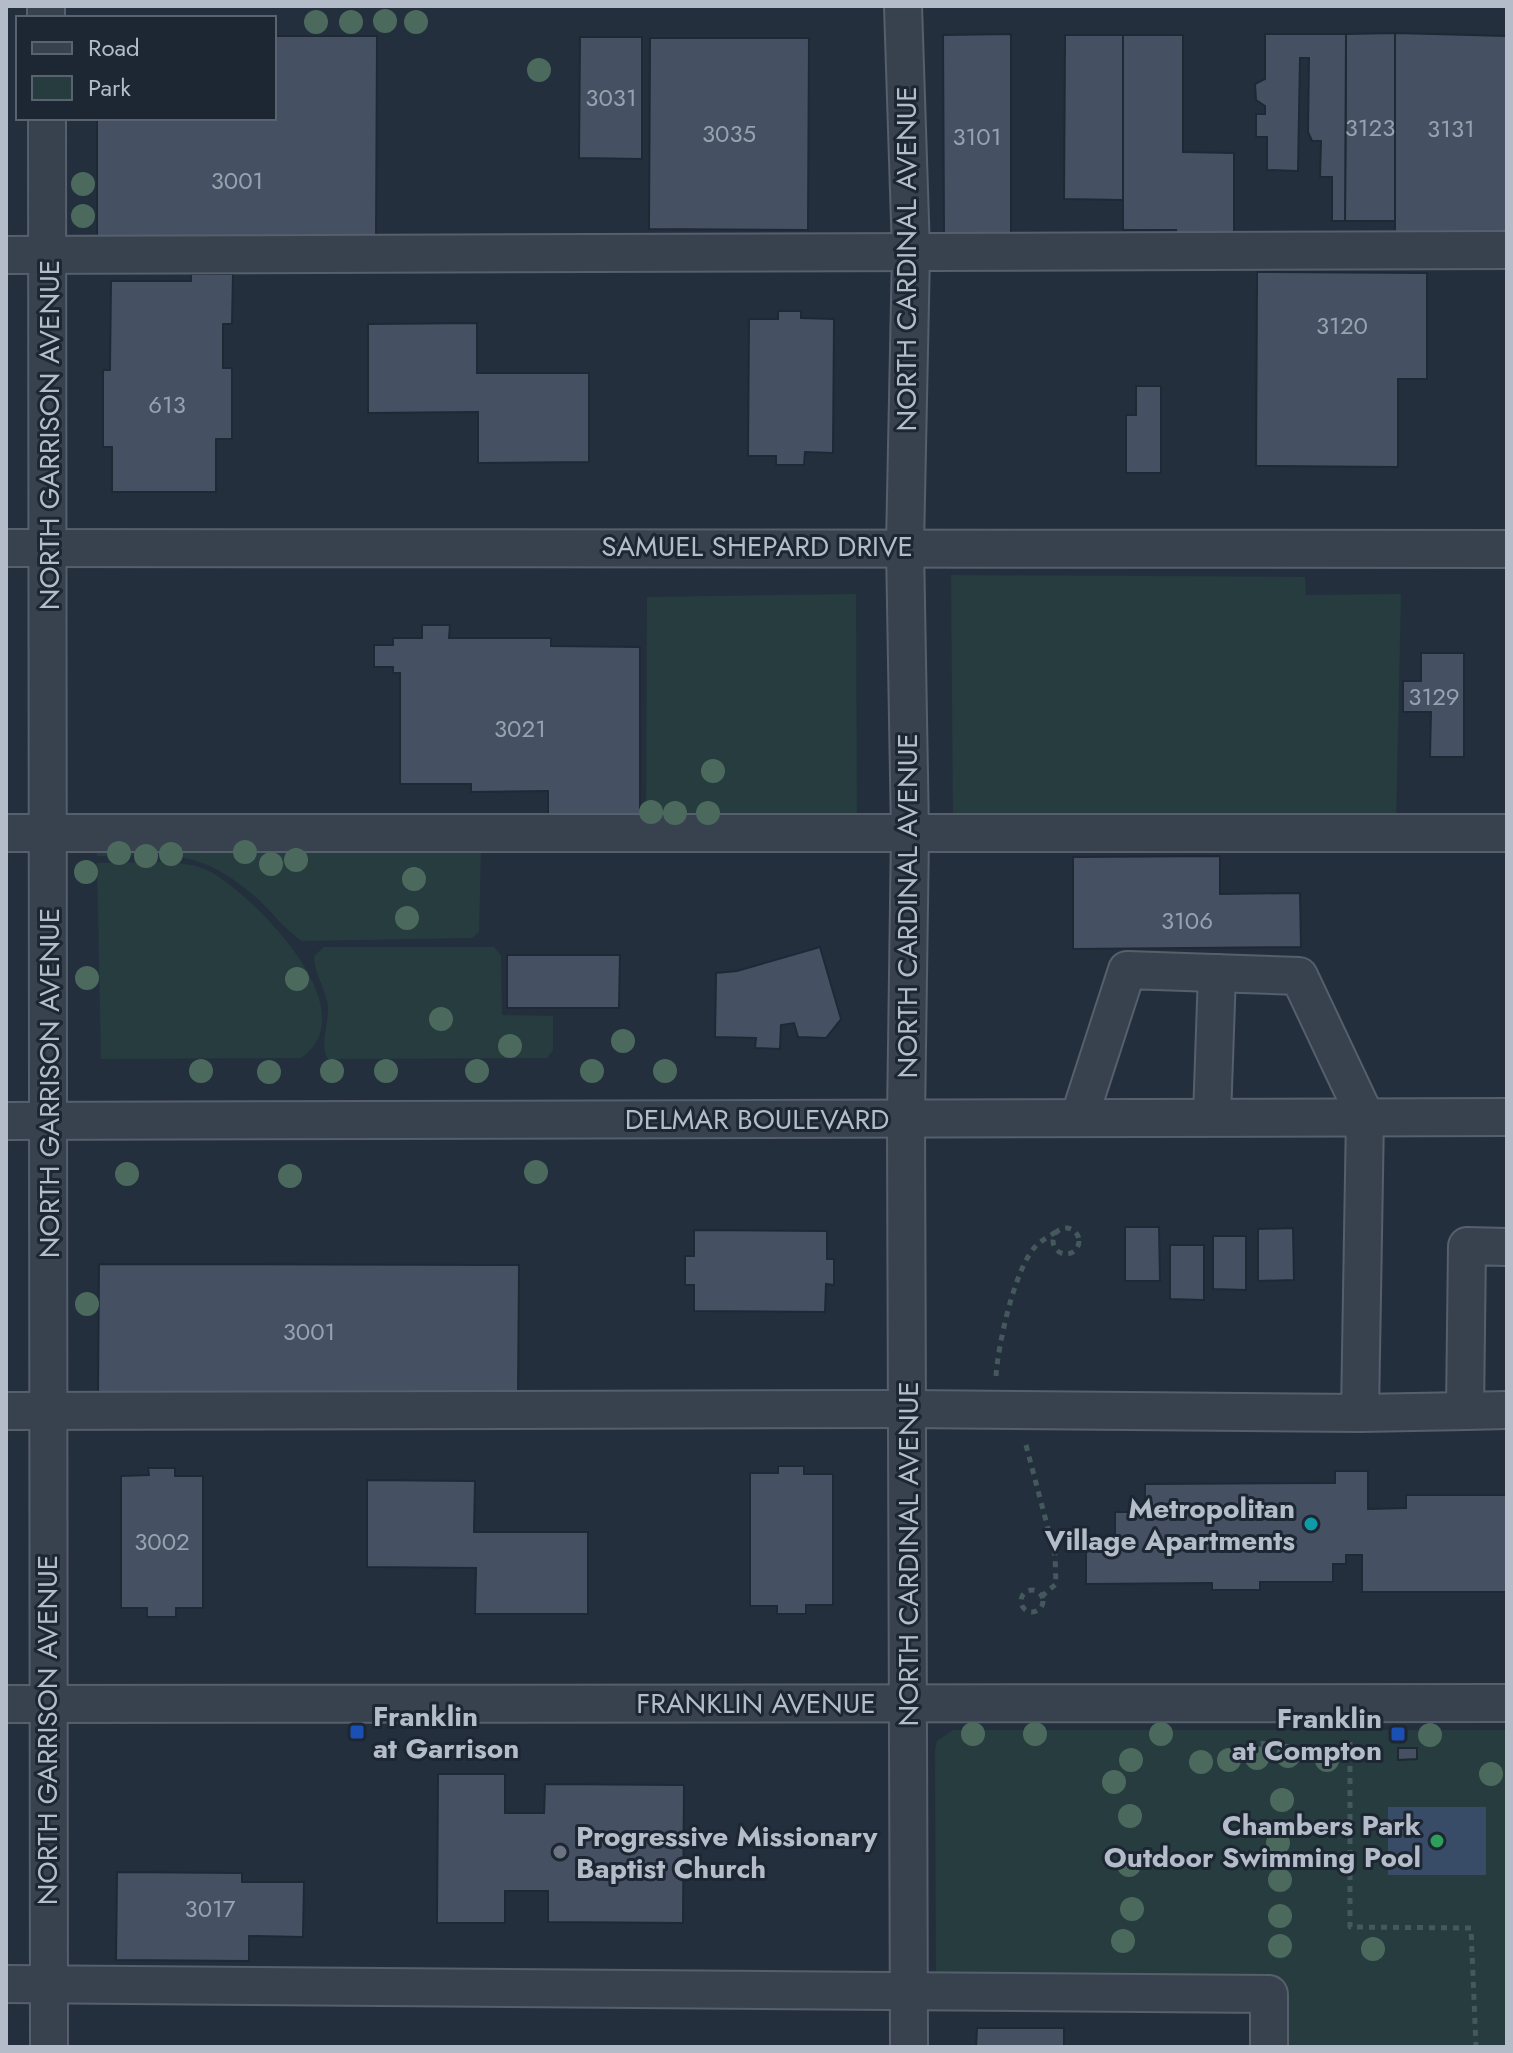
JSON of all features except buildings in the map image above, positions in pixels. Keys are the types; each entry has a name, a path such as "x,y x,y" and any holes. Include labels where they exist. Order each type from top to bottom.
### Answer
{"street":[{"name":"NORTH CARDINAL AVENUE","path":"903,6 911,252 905,546 910,833 906,1118 909,2047"},
{"name":"NORTH GARRISON AVENUE","path":"47,120 49,2047"},
{"path":"6,255 1507,250"},
{"name":"SAMUEL SHEPARD DRIVE","path":"6,548 905,546 1507,549"},
{"path":"6,833 1507,833"},
{"path":"1079,1118 1127,970 1299,976 1365,1116 1360,1413"},
{"path":"1212,1117 1217,973"},
{"name":"DELMAR BOULEVARD","path":"6,1121 1507,1117"},
{"path":"1466,1411 1467,1246 1507,1247"},
{"path":"6,1411 907,1409 1360,1413 1507,1410"},
{"name":"FRANKLIN AVENUE","path":"6,1704 1507,1703"},
{"path":"6,1984 1269,1994 1269,2047"}],"path":[{"path":"1069,1228 1078,1236 1079,1244 1075,1251 1067,1254 1055,1248 1054,1235 1060,1229 1069,1228"},
{"path":"1034,1589 1040,1593 1044,1603 1040,1610 1029,1612 1023,1607 1022,1597 1034,1589"},
{"path":"1263,1741 1264,1761"},
{"path":"1350,1742 1350,1927 1471,1928 1476,2047"}],"green space":[{"path":"951,575 1305,577 1306,595 1401,594 1396,826 953,822"},
{"path":"856,594 857,822 646,822 647,597"},
{"path":"481,848 479,932 472,938 302,941 257,898 200,862 164,855 97,856 97,850"},
{"path":"163,862 200,867 230,885 277,929 298,957 314,985 322,1013 318,1038 301,1058 101,1059 97,863"},
{"path":"324,947 494,947 501,956 502,1015 553,1016 553,1050 547,1058 328,1059 324,1040 328,1007 314,956"},
{"path":"953,1730 1507,1730 1507,2047 1283,2047 1282,1979 936,1978 935,1751 937,1741"}],"water":[{"name":"Chambers Park Outdoor Swimming Pool","path":"1388,1807 1486,1807 1486,1875 1388,1875"}],"place":[{"name":"Metropolitan Village Apartments","path":"1311,1524"},
{"name":"Franklin at Garrison","path":"357,1732"},
{"name":"Franklin at Compton","path":"1398,1734"},
{"name":"Chambers Park Outdoor Swimming Pool","path":"1437,1841"},
{"name":"Progressive Missionary Baptist Church","path":"560,1852"}]}
